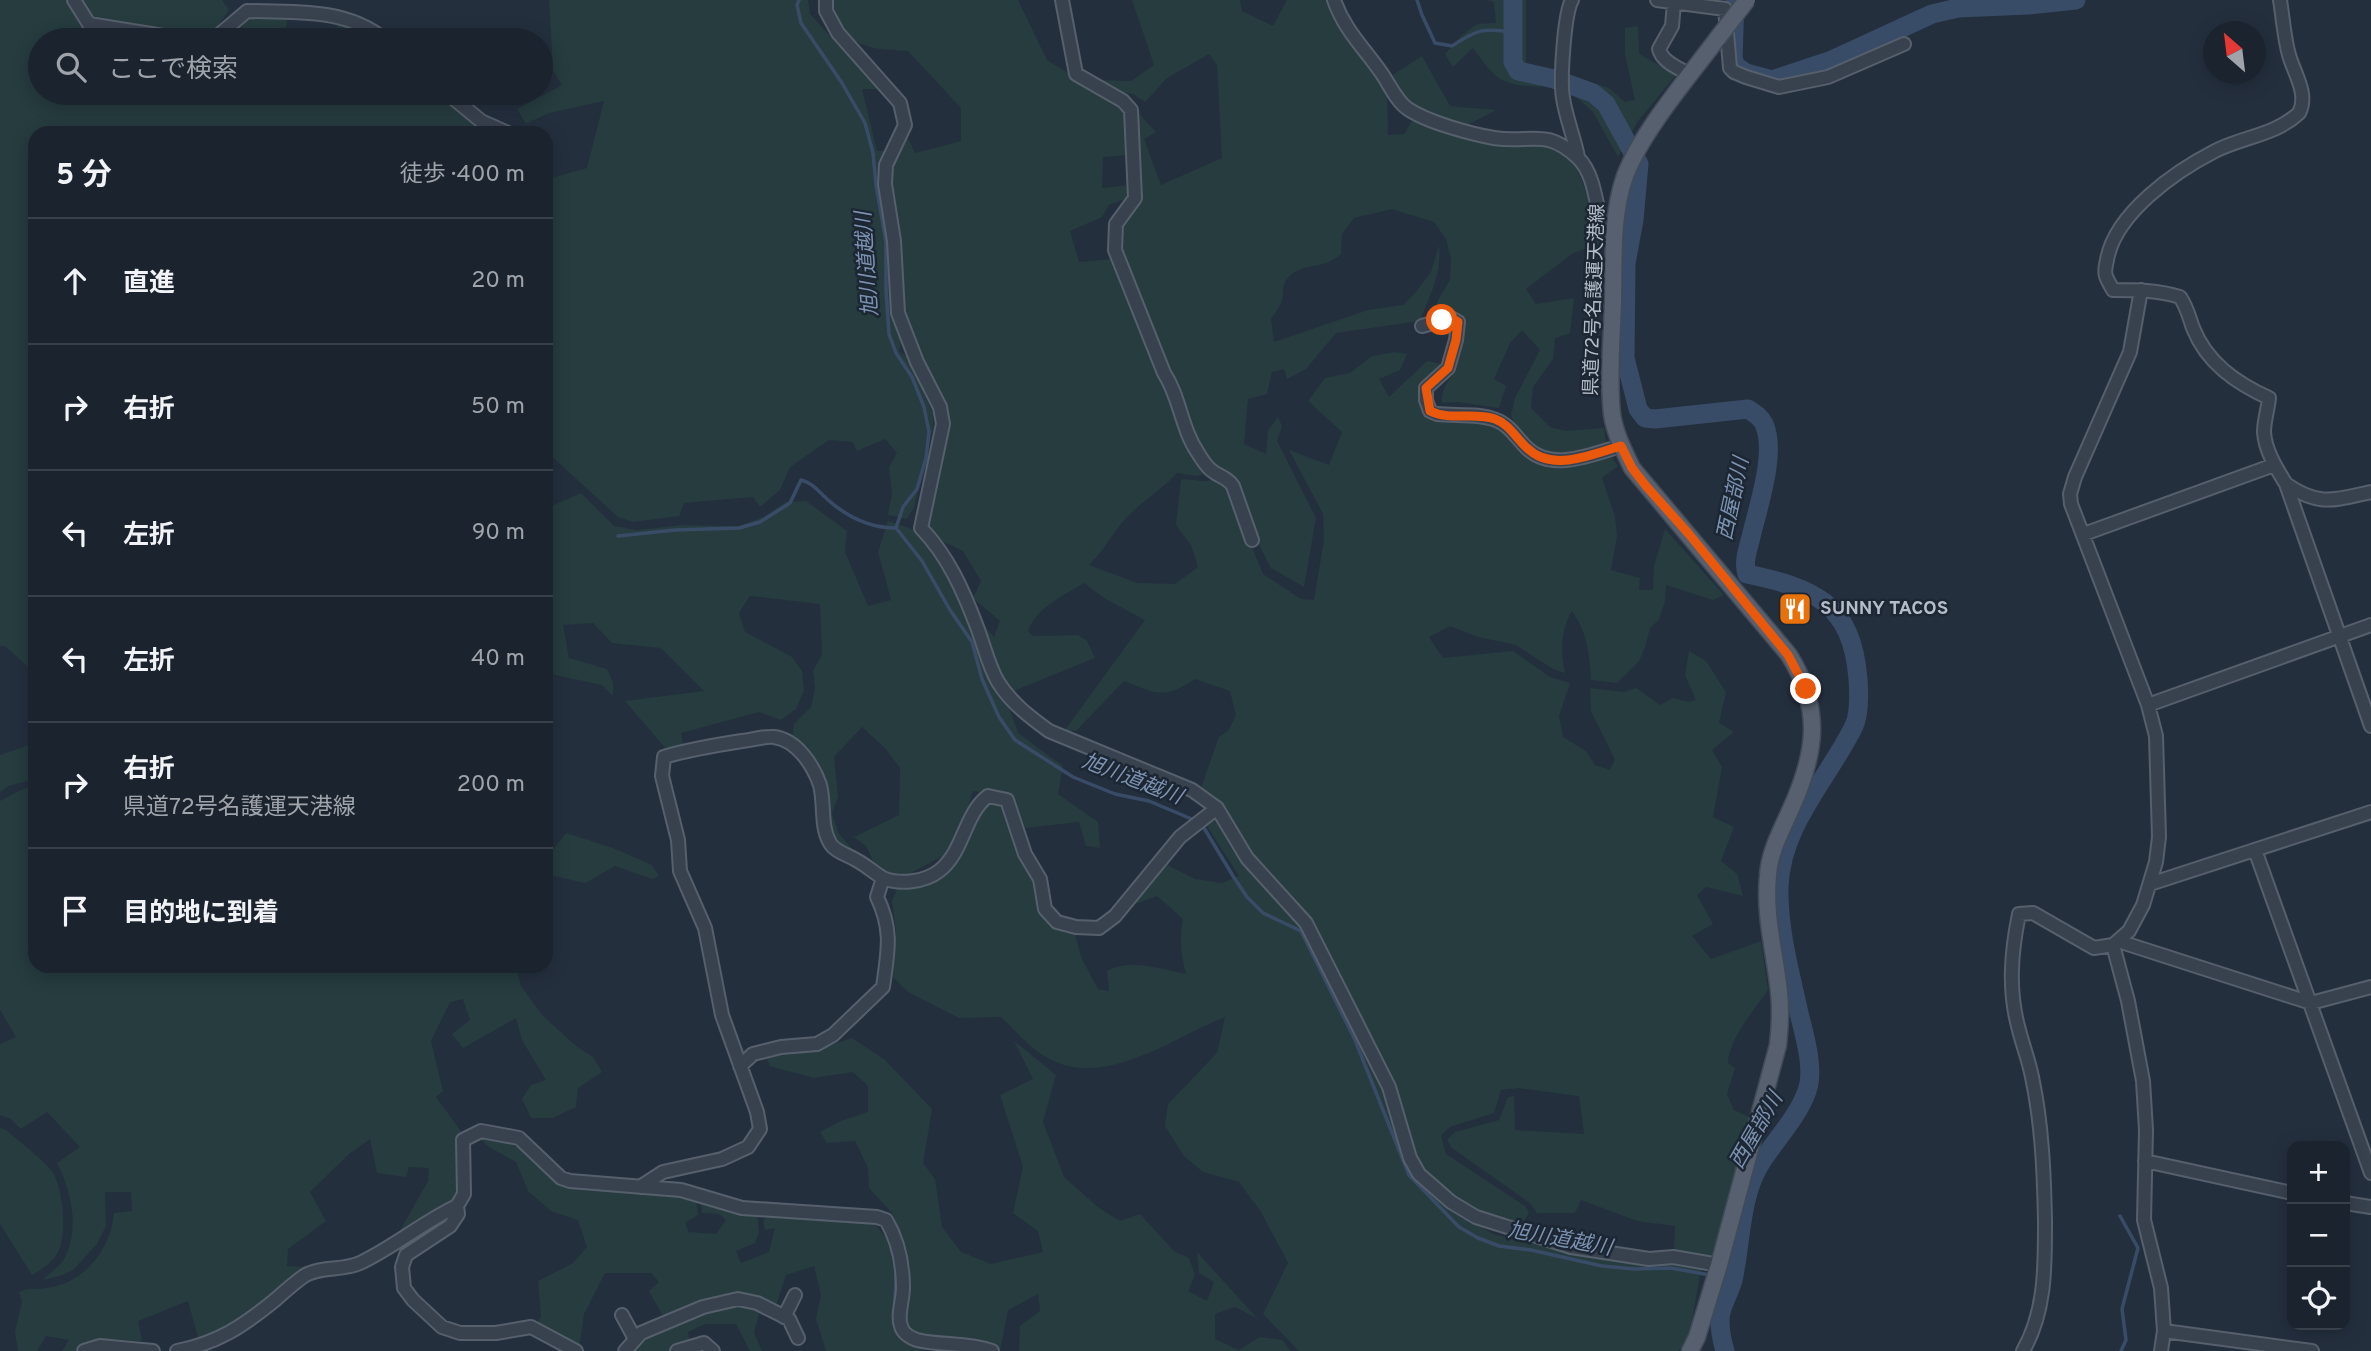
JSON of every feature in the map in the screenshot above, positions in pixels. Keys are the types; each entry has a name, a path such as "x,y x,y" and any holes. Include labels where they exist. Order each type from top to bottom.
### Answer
{"main road":[{"name":"県道72号名護運天港線","path":"1690,1351 1697,1337 1716,1274 1779,1045 1780,1002 1767,914 1768,874 1779,834 1810,755 1812,711 1806,689 1788,655 1646,486 1632,468 1621,446 1612,413 1616,224 1623,184 1648,133 1747,0"}],"street":[{"path":"74,0 89,24 114,28"},
{"path":"825,0 825,11 838,33 900,103 905,125 886,165 885,184 894,242 898,313 917,362 940,407 943,424 921,528 939,547 960,585 999,683 1014,702 1049,731 1192,790 1217,808 1247,858 1306,923 1389,1087 1410,1158 1419,1174 1451,1202 1476,1217 1571,1247 1649,1259 1673,1257 1716,1274"},
{"path":"1062,0 1076,74 1123,101 1130,110 1135,198 1116,225 1115,250 1119,262 1164,373 1171,383 1185,427 1197,452 1211,470 1229,479 1252,540"},
{"path":"1334,0 1352,38 1380,70 1405,107 1419,117 1495,138 1549,138 1577,157"},
{"path":"1572,0 1567,17 1562,97 1577,157 1591,182 1601,223 1616,224"},
{"path":"1657,0 1725,9 1730,68 1746,77 1779,87 1828,77 1904,44"},
{"path":"2280,0 2288,54 2301,91 2302,107 2294,118 2263,134 2218,149 2134,209 2115,237 2105,274 2113,290 2141,290 2180,297 2210,358 2247,388 2269,398 2264,432 2274,465 2286,484 2371,726"},
{"path":"1674,3 1672,26 1659,52 1666,61 1690,75"},
{"path":"227,28 247,12 305,13 343,18 366,28"},
{"path":"462,105 481,121 492,126"},
{"path":"2023,1351 2036,1322 2041,1302 2045,1266 2045,1179 2042,1132 2032,1074 2018,1029 2012,996 2010,969 2019,914 2033,913 2094,948 2115,943 2129,931 2143,905 2159,837 2156,736 2148,705 2071,504 2070,494 2130,352 2141,290"},
{"path":"1422,326 1451,318 1458,322 1448,368 1426,388 1430,411 1446,415 1493,418 1505,424 1535,455 1554,460 1570,460 1621,446"},
{"path":"2084,534 2274,465"},
{"path":"2286,484 2302,495 2315,499 2332,500 2371,492"},
{"path":"2148,705 2371,625"},
{"path":"640,1187 663,1172 722,1159 748,1147 760,1129 757,1112 722,1015 705,928 680,871 678,840 662,776 664,757 689,749 755,739 775,737 788,742 801,751 819,785 825,832 831,846 871,868 883,878 910,882 939,871 951,858 977,804 988,796 1007,800 1025,853 1040,879 1045,909 1057,922 1076,928 1099,928 1115,916 1180,837 1217,808"},
{"path":"2150,884 2371,812"},
{"path":"2255,850 2371,1173"},
{"path":"740,1066 753,1054 780,1047 817,1044 834,1035 883,987 889,929 877,897 883,878"},
{"path":"2115,943 2311,1003 2371,987"},
{"path":"2115,943 2143,1081 2146,1130 2144,1220 2161,1288 2164,1331 2161,1351"},
{"path":"177,1351 226,1337 306,1275 322,1270 344,1269 362,1262 457,1206 464,1194 463,1140 481,1130 519,1138 561,1178 570,1181 681,1190 742,1208 877,1217 886,1220 894,1234 901,1260 903,1287 900,1325 908,1336 917,1340 974,1345 992,1351"},
{"path":"2146,1161 2287,1192"},
{"path":"2350,1204 2371,1207"},
{"path":"457,1206 458,1214 450,1226 406,1255 402,1267 404,1288 413,1300 442,1327 460,1333 496,1333 531,1327 576,1351"},
{"path":"784,1317 795,1295"},
{"path":"625,1351 641,1333 703,1307 738,1299 757,1303 789,1319 798,1338"},
{"path":"622,1315 635,1339"},
{"path":"2164,1331 2312,1351"},
{"path":"677,1351 704,1342 713,1351"},
{"path":"84,1351 100,1346 153,1351"}],"green space":[{"path":"0,0 67,0 85,28 28,28 28,105 453,105 478,126 28,126 28,667 5,646 0,646"},
{"path":"79,0 222,0 229,10 216,28 153,28 91,17"},
{"path":"549,0 808,0 810,14 878,89 862,89 877,151 887,151 892,289 894,315 899,330 899,351 909,358 933,414 933,428 914,507 907,519 888,515 892,494 889,467 897,453 885,439 857,451 853,442 829,440 790,467 780,490 760,507 753,497 684,503 679,516 633,522 618,517 553,457 553,177 587,168 604,101 549,113 526,124 517,109 524,105 553,105 553,90 562,85 553,70 553,28 551,28"},
{"path":"831,0 1018,0 1047,60 1118,104 1126,113 1128,155 1103,157 1102,188 1129,185 1130,197 1109,205 1102,217 1070,231 1079,262 1114,259 1212,472 1196,476 1177,473 1125,519 1089,565 1137,583 1175,584 1198,567 1191,545 1176,525 1181,479 1220,479 1226,483 1263,574 1301,599 1314,600 1324,540 1323,514 1289,450 1329,465 1342,432 1308,401 1325,378 1350,373 1372,356 1394,352 1407,354 1400,370 1379,379 1389,397 1427,361 1443,364 1422,387 1430,417 1491,422 1503,428 1531,457 1610,455 1618,466 1602,478 1615,517 1617,536 1611,570 1640,578 1639,590 1653,590 1654,566 1665,529 1724,595 1713,600 1666,585 1665,601 1659,620 1650,628 1639,661 1617,683 1591,680 1585,636 1572,611 1562,641 1565,673 1553,669 1516,645 1478,637 1450,626 1429,637 1443,658 1513,651 1550,677 1570,683 1559,716 1563,737 1586,751 1595,765 1610,770 1615,760 1591,711 1590,688 1624,692 1636,688 1660,705 1673,698 1689,702 1696,700 1685,675 1689,651 1706,661 1726,692 1719,723 1734,732 1712,750 1722,767 1713,817 1734,827 1721,861 1737,874 1743,896 1706,887 1697,895 1713,924 1692,936 1711,959 1761,941 1768,990 1743,1025 1729,1054 1728,1063 1735,1068 1727,1094 1734,1110 1749,1117 1715,1258 1674,1250 1675,1226 1637,1221 1581,1200 1575,1213 1537,1213 1530,1203 1452,1148 1447,1140 1455,1132 1499,1120 1508,1097 1514,1096 1515,1130 1584,1134 1579,1096 1519,1088 1501,1090 1494,1113 1450,1127 1441,1135 1446,1154 1525,1206 1529,1212 1522,1227 1469,1209 1433,1180 1411,1153 1352,1002 1307,915 1246,848 1220,805 1201,788 1219,737 1229,730 1236,715 1230,691 1195,679 1175,690 1160,693 1124,681 1076,731 1065,730 1145,620 1104,598 1084,583 1044,609 1028,631 1033,636 1078,635 1087,641 1095,658 1011,692 997,671 981,622 994,637 1000,621 973,598 981,581 963,551 940,540 927,528 949,424 903,312 890,183 889,167 906,134 915,153 961,141 961,108 908,51 872,48 849,36 832,13"},
{"path":"1132,0 1240,0 1242,11 1273,26 1287,0 1327,0 1352,46 1387,93 1388,135 1404,134 1413,119 1548,143 1573,160 1592,205 1602,243 1573,253 1526,289 1536,304 1574,298 1570,333 1555,338 1553,359 1533,387 1531,408 1550,427 1566,431 1604,428 1606,444 1576,453 1541,452 1519,435 1511,415 1515,398 1540,350 1522,330 1510,343 1494,379 1506,386 1499,408 1457,402 1442,403 1445,387 1458,361 1463,334 1461,316 1451,312 1432,318 1438,300 1450,280 1451,258 1446,239 1434,222 1392,209 1354,218 1342,234 1341,254 1328,262 1298,270 1285,281 1281,303 1271,319 1274,342 1368,310 1403,305 1431,272 1439,245 1437,275 1420,321 1336,333 1306,369 1287,379 1284,369 1272,372 1267,394 1248,399 1244,444 1266,454 1268,430 1278,417 1282,426 1277,441 1316,518 1304,587 1271,568 1256,539 1238,483 1212,461 1187,421 1175,377 1168,369 1125,264 1123,229 1141,199 1133,107 1156,132 1144,139 1161,185 1222,158 1217,65 1209,54 1167,78 1145,102 1133,94 1117,92 1094,80 1131,81 1154,65"},
{"path":"1487,0 1526,0 1526,68 1545,74 1540,87 1500,79 1473,48 1453,67 1445,54 1461,36 1477,24 1496,23 1494,2"},
{"path":"250,16 287,19 286,28 236,28"},
{"path":"1638,26 1639,53 1676,75 1638,121 1618,157 1593,112 1575,96 1572,76 1609,88 1625,102 1635,100 1625,54 1625,28"},
{"path":"1422,56 1450,106 1496,110 1466,126 1422,112 1405,99 1391,76"},
{"path":"581,493 614,526 637,530 683,525 739,526 765,516 786,502 806,501 847,531 845,552 868,606 891,600 878,552 888,521 915,530 949,578 993,687 1010,710 1018,733 1063,766 1058,794 1098,822 1100,848 1086,846 1079,822 1025,828 1014,797 973,791 961,831 949,853 909,874 892,875 875,866 867,847 854,837 899,815 900,768 885,748 862,727 834,757 838,797 832,814 839,834 861,858 833,841 826,782 807,746 792,737 794,724 811,707 815,688 813,671 822,654 820,604 750,596 739,613 745,632 792,657 802,671 804,691 796,709 781,720 759,712 681,733 683,744 667,750 625,701 704,691 661,648 612,643 593,623 563,625 569,658 607,669 613,682 613,696 602,685 553,674 554,505"},
{"path":"28,745 28,781 8,786 0,792 0,755"},
{"path":"28,788 28,973 518,973 521,986 542,1015 576,1046 593,1057 602,1072 578,1088 576,1107 553,1118 531,1118 522,1099 531,1085 546,1080 522,1040 516,1018 463,1048 452,1034 470,1020 463,999 450,1002 431,1041 443,1091 436,1097 463,1134 456,1141 459,1193 454,1201 398,1234 428,1181 429,1168 409,1167 406,1177 377,1173 370,1139 349,1154 310,1192 326,1221 288,1249 287,1266 306,1267 241,1323 199,1341 188,1301 138,1321 142,1341 109,1339 76,1351 62,1351 69,1340 46,1336 37,1351 18,1351 15,1332 22,1301 19,1292 60,1285 72,1280 93,1262 101,1251 112,1226 114,1213 132,1211 131,1192 105,1192 106,1226 97,1244 73,1270 42,1280 63,1260 72,1234 70,1197 57,1163 80,1147 47,1112 21,1129 11,1119 0,1115 0,1044 16,1037 0,1010 0,801"},
{"path":"991,802 1005,804 1037,882 1041,912 1054,928 1075,934 1081,957 1098,989 1109,991 1107,971 1125,965 1186,974 1181,947 1183,919 1157,896 1127,907 1167,865 1195,879 1222,883 1239,876 1205,823 1215,817 1231,848 1299,924 1352,1024 1416,1177 1458,1214 1493,1234 1571,1253 1640,1264 1674,1264 1701,1269 1689,1338 1678,1351 1299,1351 1263,1314 1288,1263 1261,1212 1239,1182 1203,1172 1184,1156 1165,1126 1168,1104 1217,1053 1225,1017 1139,1057 1094,1068 1072,1067 1036,1051 1001,1017 959,1018 908,992 893,977 896,931 892,901 898,887 927,883 947,873 962,855 981,814"},
{"path":"566,833 613,848 652,865 659,876 652,879 615,866 585,883 553,876 553,849"},
{"path":"852,1038 885,1060 932,1109 923,1163 935,1179 942,1227 961,1252 991,1264 1043,1252 1038,1231 1013,1213 1023,1167 1000,1095 1033,1079 1014,1041 1056,1075 1043,1122 1064,1177 1099,1208 1120,1221 1140,1214 1174,1251 1189,1258 1195,1275 1188,1291 1207,1301 1214,1282 1199,1273 1197,1252 1257,1318 1235,1307 1215,1314 1215,1339 1239,1350 1260,1337 1282,1340 1291,1351 1019,1351 1020,1326 1040,1311 1038,1294 1008,1310 1000,1350 979,1341 913,1333 907,1324 910,1267 892,1213 869,1188 868,1168 855,1141 827,1143 820,1132 868,1112 868,1086 853,1072 813,1078 770,1066 766,1057 825,1047"},
{"path":"0,1128 6,1130 51,1169 60,1192 63,1226 60,1246 52,1261 32,1275 0,1224"},
{"path":"478,1137 517,1142 561,1186 696,1198 698,1215 685,1223 689,1232 716,1234 726,1220 719,1214 702,1213 701,1200 757,1213 759,1233 755,1243 736,1251 741,1263 769,1252 775,1228 765,1230 763,1221 767,1214 872,1219 882,1233 894,1240 898,1261 897,1324 941,1345 917,1351 826,1351 816,1319 821,1295 814,1266 786,1275 775,1309 738,1295 665,1320 649,1291 659,1282 651,1273 605,1273 584,1314 579,1349 552,1331 536,1325 541,1316 538,1281 573,1263 587,1247 578,1220 551,1211 528,1191 516,1162 489,1147"},
{"path":"744,1303 760,1311 754,1333 762,1351 750,1351 736,1324 705,1324 688,1332 690,1343 672,1351 630,1351 668,1324"}],"waterway":[{"name":"旭川道越川","path":"799,0 797,5 801,23 842,83 865,123 873,153 886,242 889,334 896,353 912,377 924,407 929,432 926,458 917,489 903,507 896,528 922,561 972,642 982,679 999,717 1015,740 1073,777 1115,794 1149,801 1194,820"},
{"path":"1417,0 1435,43 1452,46 1468,36 1487,30 1513,32"},
{"name":"西屋部川","path":"1513,0 1513,62 1518,71 1554,79 1593,93 1606,104 1639,164 1634,220 1626,263 1625,358 1638,409 1645,418 1655,419 1748,409 1761,419 1767,436 1767,464 1746,556 1747,574 1792,586 1825,603 1838,616 1848,632 1854,653 1859,690 1856,721 1797,823 1782,864 1779,887 1788,966 1808,1052 1809,1082 1803,1101 1759,1166 1748,1192 1733,1280 1720,1315 1725,1351"},
{"name":"西屋部川","path":"1735,0 1733,58 1736,66 1746,73 1772,80 1832,60 1932,14 1958,8 2076,0"},
{"path":"618,536 675,530 739,528 760,522 790,503 801,480 812,485 851,516 868,524 896,528"},
{"name":"旭川道越川","path":"1200,825 1247,897 1263,913 1301,931 1355,1040 1409,1175 1459,1227 1499,1246 1531,1250 1602,1266 1671,1268 1710,1275"},
{"path":"2120,1216 2138,1248 2122,1309 2126,1340 2121,1351"},
{"path":"895,1303 896,1272"},
{"name":"旭川道越川","path":"1721,1277 1733,1279"}],"place":[{"name":"SUNNY TACOS","path":"1795,609"}],"route":[{"path":"1442,320 1451,318 1458,322 1456,340 1448,368 1426,388 1430,411 1437,414 1493,418 1505,424 1535,455 1554,460 1570,460 1621,446 1632,468 1646,486 1772,633 1796,667 1806,689"}]}
